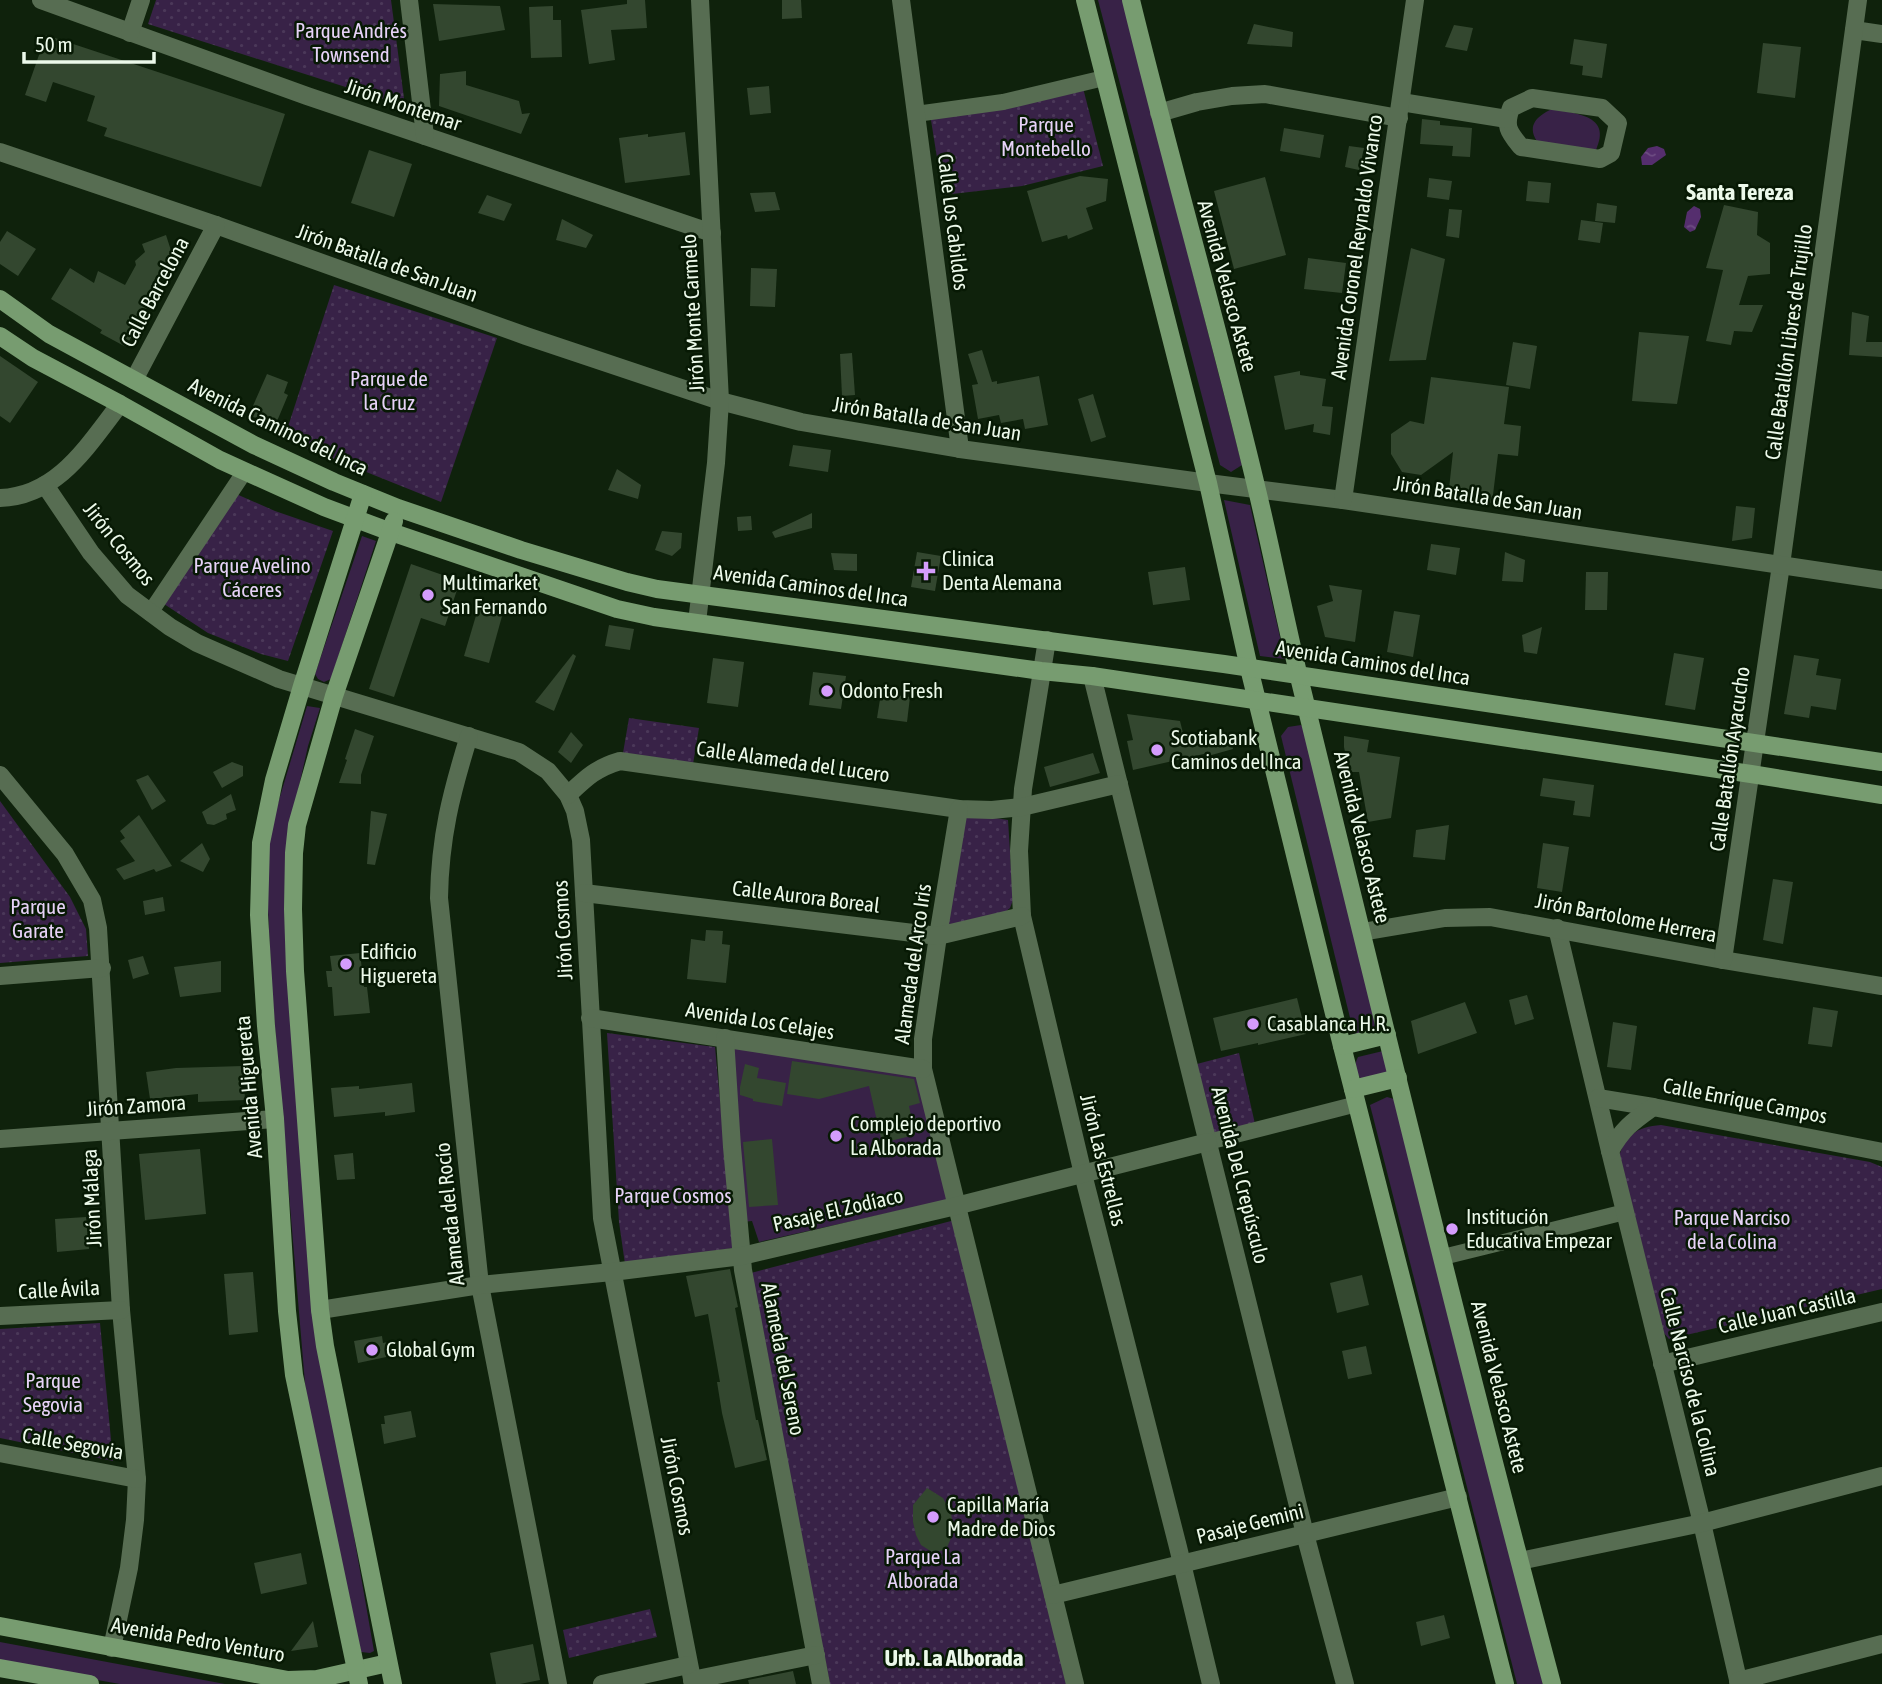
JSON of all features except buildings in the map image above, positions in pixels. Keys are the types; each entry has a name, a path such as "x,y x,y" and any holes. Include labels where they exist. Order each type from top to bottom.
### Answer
{"main road":[{"path":"1085,0 1208,483 1249,668 1342,1046 1505,1684"},
{"name":"Avenida Velasco Astete","path":"1131,0 1257,488 1298,675 1552,1684"},
{"name":"Avenida Caminos del Inca","path":"0,299 49,334 254,445 334,482 398,508 521,550 627,582 657,589 1298,675 1882,762"},
{"path":"0,336 33,358 220,460 355,519 617,609 654,617 1257,700 1882,795"},
{"name":"Avenida Higuereta","path":"358,1677 294,1375 286,1311 259,915 261,843 274,780 363,494"},
{"path":"393,1684 320,1310 295,971 293,909 297,825 334,695 398,508"},
{"path":"1342,1046 1387,1035"},
{"path":"1355,1096 1398,1078"},
{"name":"Avenida Pedro Venturo","path":"0,1626 288,1680 358,1677 388,1663"},
{"path":"0,1668 90,1684"}],"street":[{"name":"Jirón Montemar","path":"41,0 425,136 712,233"},
{"path":"130,33 141,0"},
{"path":"409,0 425,136"},
{"name":"Jirón Monte Carmelo","path":"697,622 716,463 720,401 700,0"},
{"name":"Calle Los Cabildos","path":"901,0 960,449"},
{"name":"Avenida Coronel Reynaldo Vivanco","path":"1343,499 1415,0"},
{"name":"Calle Batallón Libres de Trujillo","path":"1781,565 1858,0"},
{"path":"1854,30 1882,34"},
{"path":"916,114 1003,102 1104,78"},
{"path":"1159,113 1232,96 1265,94 1507,119"},
{"path":"1532,97 1602,108 1618,123 1611,153 1601,159 1521,147 1509,132 1507,119 1511,108 1532,97"},
{"name":"Jirón Batalla de San Juan","path":"0,152 216,225 526,336 720,401 801,422 960,449 1343,499 1882,580"},
{"name":"Calle Barcelona","path":"134,380 216,225"},
{"path":"0,498 23,495 63,473 77,460 120,404"},
{"path":"150,613 245,471"},
{"name":"Jirón Cosmos","path":"45,485 108,574 127,595 197,643 279,679 519,752 548,771 568,795 575,811 581,840 602,1218 691,1676"},
{"name":"Calle Batallón Ayacucho","path":"1723,960 1781,565"},
{"name":"Jirón Las Estrellas","path":"1047,640 1021,807 1018,851 1022,916 1210,1684"},
{"name":"Avenida Del Crepúsculo","path":"1092,676 1305,1534 1345,1684"},
{"name":"Alameda del Rocío","path":"469,736 444,828 439,898 480,1285 558,1684"},
{"name":"Calle Alameda del Lucero","path":"568,795 588,776 604,766 620,761 959,809 1021,807 1119,783"},
{"name":"Jirón Málaga","path":"0,775 65,854 92,900 98,928 121,1310 137,1479 129,1568 112,1648"},
{"name":"Alameda del Arco Iris","path":"959,809 923,1039 923,1069 1075,1684"},
{"name":"Calle Aurora Boreal","path":"584,893 938,936 1022,916"},
{"name":"Jirón Bartolome Herrera","path":"1362,932 1445,918 1490,917 1882,986"},
{"name":"Calle Narciso de la Colina","path":"1557,928 1702,1523 1738,1682"},
{"path":"0,976 102,968"},
{"name":"Avenida Los Celajes","path":"590,1018 923,1069"},
{"name":"Alameda del Sereno","path":"725,1038 741,1256 821,1684"},
{"name":"Pasaje El Zodíaco","path":"320,1310 480,1285 741,1256 956,1206 1208,1142 1355,1096"},
{"name":"Calle Enrique Campos","path":"1598,1098 1882,1152"},
{"path":"1610,1151 1619,1134 1653,1107"},
{"name":"Jirón Zamora","path":"0,1139 275,1119"},
{"path":"1443,1257 1625,1212"},
{"name":"Calle Ávila","path":"0,1316 121,1310"},
{"name":"Calle Juan Castilla","path":"1662,1364 1882,1312"},
{"name":"Calle Segovia","path":"0,1453 137,1479"},
{"path":"1520,1561 1702,1523 1882,1476"},
{"name":"Pasaje Gemini","path":"1053,1595 1458,1497"},
{"path":"1738,1682 1882,1644"},
{"path":"602,1684 691,1676 816,1655"}],"green space":[{"name":"Parque Andrés Townsend","path":"156,0 391,0 405,106 148,24"},
{"path":"1098,0 1123,0 1242,465 1231,472 1220,465"},
{"name":"Parque Montebello","path":"1082,84 1103,166 1022,186 943,195 930,114"},
{"path":"1552,109 1581,115 1596,123 1600,138 1596,150 1539,144 1533,132 1534,123"},
{"name":"Parque de la Cruz","path":"334,285 497,338 441,502 284,439"},
{"name":"Parque Avelino Cáceres","path":"234,493 275,511 333,531 288,661 261,654 208,633 161,602"},
{"path":"1224,500 1250,505 1285,659 1260,656"},
{"path":"362,536 376,541 331,679 324,682 315,674"},
{"path":"307,706 320,708 308,746 291,822 313,1301 374,1651 370,1653 361,1652 306,1395 272,993 265,847"},
{"path":"629,718 699,728 693,764 623,753"},
{"path":"1301,725 1307,733 1379,1028 1354,1034 1281,736 1288,727"},
{"name":"Parque Garate","path":"0,801 70,897 86,929 88,956 0,963"},
{"path":"962,813 1008,820 1013,900 1005,912 944,930"},
{"name":"Parque Cosmos","path":"607,1033 715,1047 734,1248 625,1264 619,1222"},
{"name":"Complejo deportivo La Alborada","path":"733,1043 916,1073 947,1200 759,1242 752,1221 743,1222"},
{"path":"1383,1051 1390,1071 1363,1081 1356,1070 1358,1057"},
{"path":"1239,1053 1255,1124 1210,1135 1193,1065"},
{"path":"1387,1097 1394,1099 1543,1684 1517,1684 1370,1105"},
{"name":"Parque Narciso de la Colina","path":"1661,1125 1870,1162 1882,1167 1882,1289 1669,1339 1657,1325 1618,1160 1628,1138 1638,1130"},
{"name":"Parque La Alborada","path":"955,1220 1069,1684 830,1684 747,1274"},
{"name":"Parque Segovia","path":"100,1323 113,1461 0,1438 0,1329"},
{"path":"650,1609 657,1637 569,1658 563,1630"},
{"path":"0,1642 225,1684 120,1684 0,1663"}],"water":[{"path":"1657,146 1664,149 1666,155 1652,165 1642,165 1641,157 1648,148"},
{"path":"1694,206 1700,209 1701,217 1695,230 1690,232 1684,227 1687,212"}],"place":[{"name":"Clinica Denta Alemana","path":"926,571"},
{"name":"Multimarket San Fernando","path":"428,595"},
{"name":"Odonto Fresh","path":"827,691"},
{"name":"Scotiabank Caminos del Inca","path":"1157,750"},
{"name":"Edificio Higuereta","path":"346,964"},
{"name":"Casablanca H.R.","path":"1253,1024"},
{"name":"Complejo deportivo La Alborada","path":"836,1136"},
{"name":"Institución Educativa Empezar","path":"1452,1229"},
{"name":"Global Gym","path":"372,1350"},
{"name":"Capilla María Madre de Dios","path":"933,1517"}],"district":[{"name":"Santa Tereza","path":"1740,192"},
{"name":"Urb. La Alborada","path":"954,1658"}]}
